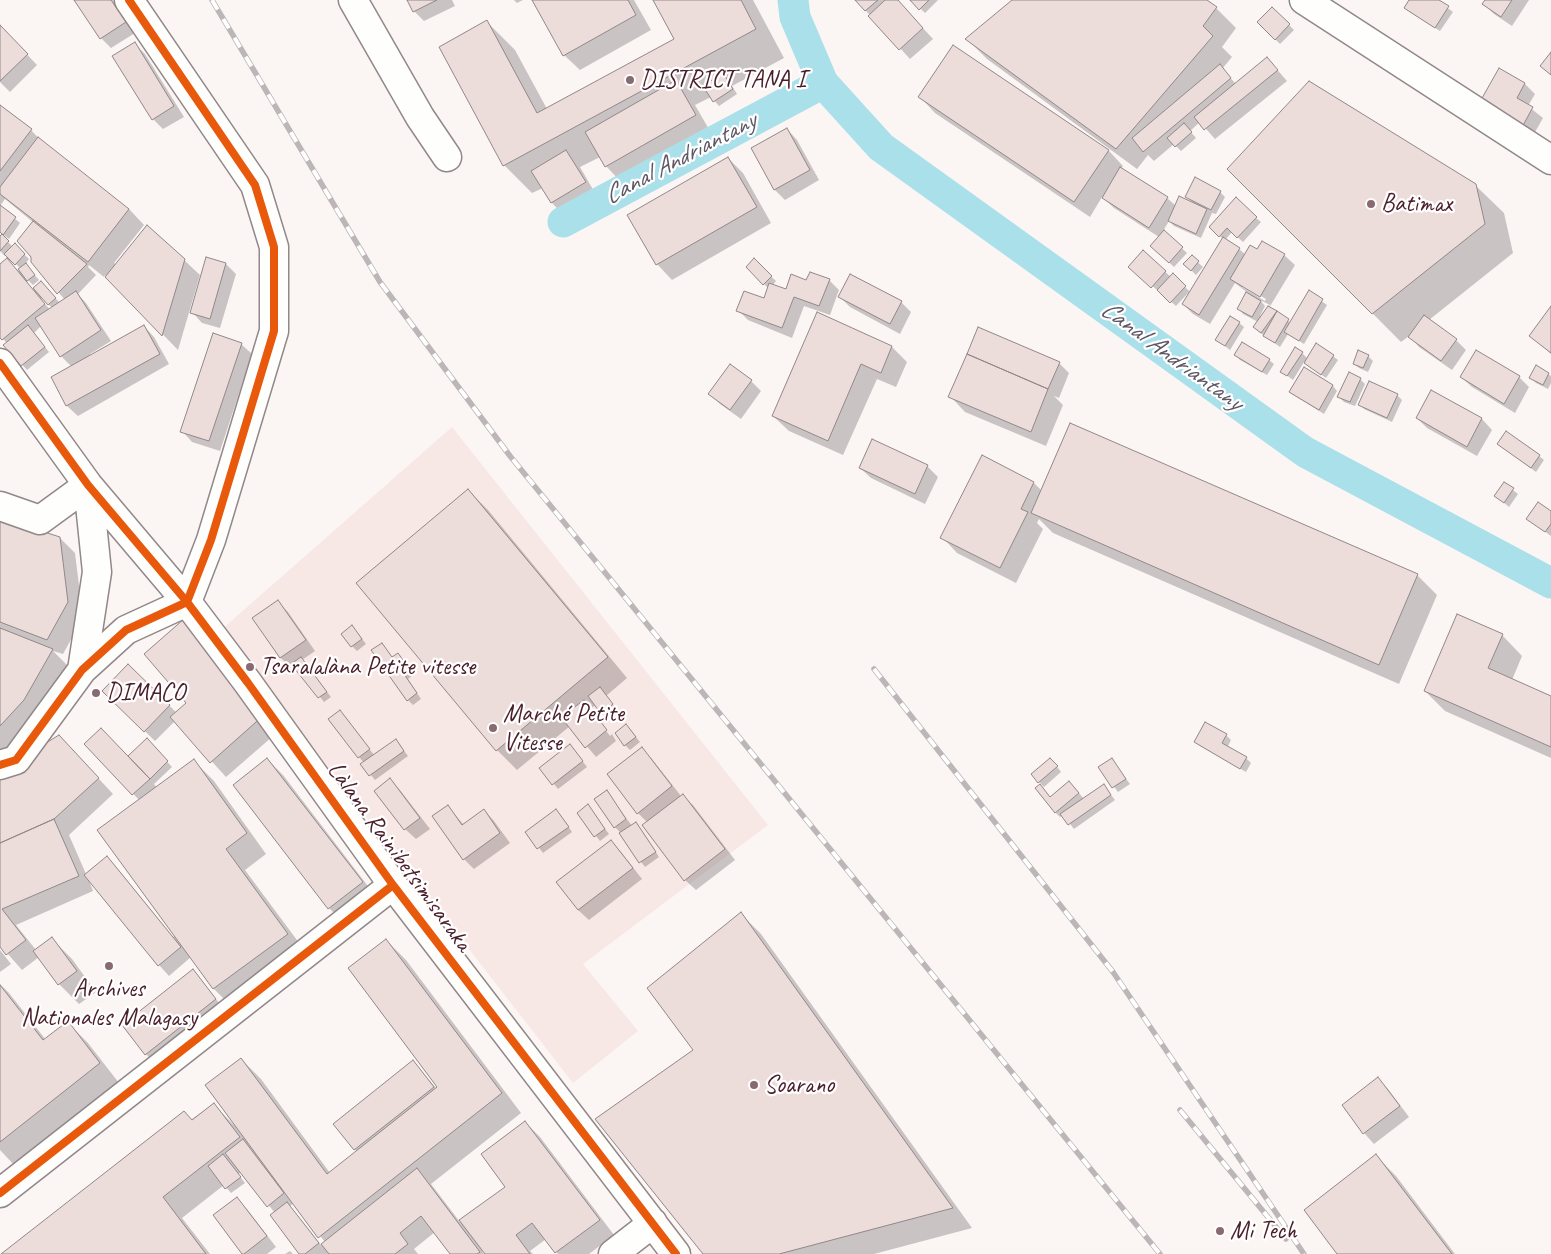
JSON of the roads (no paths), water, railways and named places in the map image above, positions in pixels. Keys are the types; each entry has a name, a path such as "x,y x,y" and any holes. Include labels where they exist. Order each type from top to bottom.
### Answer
{"street":[{"path":"0,765 16,760 82,670 126,630 187,602 211,540 274,331 274,247 254,184 129,0"},
{"path":"353,0 420,117 447,157"},
{"path":"1304,0 1551,160"},
{"name":"Làlana Rainibetsimisaraka","path":"0,363 88,485 187,602 248,683 393,885 676,1254"},
{"path":"82,670 97,572 88,485"},
{"path":"0,506 40,520 88,485"},
{"path":"0,1193 393,885"},
{"path":"613,1254 653,1223"}],"waterway":[{"name":"Canal Andriantany","path":"793,0 795,17 823,83 881,147 1305,452 1551,583"},
{"name":"Canal Andriantany","path":"563,222 823,83"}],"railway":[{"path":"212,0 380,282 510,456 1160,1254"},
{"path":"874,669 1113,972 1304,1254"},
{"path":"1180,1110 1286,1239"}],"place":[{"name":"DISTRICT TANA I","path":"630,80"},
{"name":"Batimax","path":"1371,204"},
{"name":"Tsaralalàna Petite vitesse","path":"250,667"},
{"name":"DIMACO","path":"96,693"},
{"name":"Marché Petite Vitesse","path":"493,728"},
{"name":"Archives Nationales Malagasy","path":"109,966"},
{"name":"Soarano","path":"754,1085"},
{"name":"Mi Tech","path":"1220,1231"}]}
